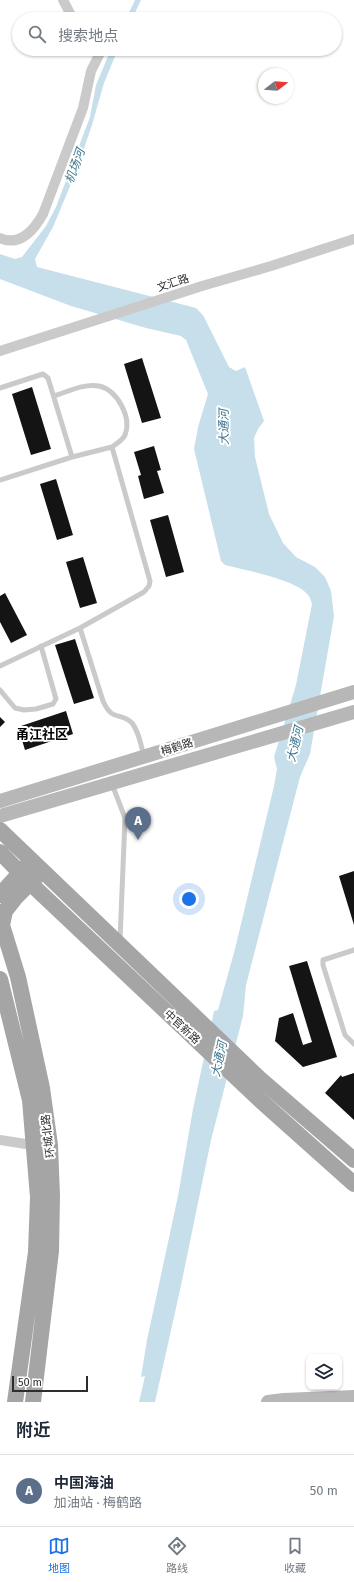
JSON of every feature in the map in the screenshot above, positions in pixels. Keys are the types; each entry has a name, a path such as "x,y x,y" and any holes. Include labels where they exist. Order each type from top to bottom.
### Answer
{"main road":[{"path":"0,830 37,865"},
{"path":"0,852 25,878"},
{"name":"中官新路","path":"37,865 259,1078 354,1160"},
{"name":"环城北路","path":"0,895 25,878 37,865"},
{"name":"中官新路","path":"25,878 261,1102 354,1184"},
{"name":"环城北路","path":"25,878 16,897 5,911 2,924 18,977 42,1088 50,1146 52,1196 51,1251 33,1402"},
{"name":"环城北路","path":"0,979 30,1100 38,1197 36,1252 15,1402"}],"street":[{"path":"63,0 69,12"},
{"path":"0,238 5,241 18,240 30,234 43,214 83,108 91,71 98,56"},
{"name":"文汇路","path":"0,351 354,239"},
{"name":"梅鹤路","path":"0,801 354,692"},
{"name":"梅鹤路","path":"0,816 354,712"},
{"path":"0,1140 34,1146 50,1146"},
{"path":"268,1402 354,1397"}],"lane":[{"path":"0,388 44,374 48,378 72,457"},
{"path":"0,480 72,457 112,447 125,436 127,423 124,412 118,400 110,390 98,386 88,386 54,396"},
{"path":"0,666 80,628 144,592 149,586 150,581 112,447"},
{"path":"80,628 107,710 114,716 124,718 131,723 136,730 144,757"},
{"path":"0,690 15,708 24,710 36,709 53,704 56,699 41,646"},
{"path":"111,783 125,818 119,945"},
{"path":"354,950 323,960 323,965 345,1036 354,1044"}],"water":[{"path":"135,0 141,0 135,12 129,12"},
{"path":"108,56 115,56 104,83 76,172 53,227 35,259 37,267 196,308 203,315 229,367 236,371 245,367 264,421 254,438 255,457 269,514 283,543 296,557 315,567 325,577 331,591 334,616 310,754 300,777 246,985 243,1016 211,1140 155,1402 139,1402 145,1376 141,1377 147,1340 178,1196 193,1109 214,1011 218,1010 235,949 274,786 277,769 274,757 296,685 312,604 308,595 293,585 270,576 225,565 221,561 194,449 198,427 208,394 186,340 181,336 146,328 71,306 0,279 0,254 15,259 22,257 46,226 56,207 90,117 96,85"}],"building":[{"path":"142,358 161,418 142,423 124,364"},
{"path":"32,387 51,449 31,455 12,394"},
{"path":"154,446 161,470 157,471 164,493 144,499 138,476 141,475 134,452"},
{"path":"56,479 73,535 57,540 40,484"},
{"path":"168,515 184,572 166,577 150,520"},
{"path":"83,557 97,603 80,608 66,562"},
{"path":"5,593 27,635 11,643 0,622 0,596"},
{"path":"75,639 94,698 74,704 55,645"},
{"path":"66,711 73,734 25,750 18,727"},
{"path":"0,717 5,722 0,727"},
{"path":"354,871 354,925 339,876"},
{"path":"307,961 337,1057 303,1067 275,1041 279,1018 293,1013 303,1045 312,1042 289,966"},
{"path":"354,1073 354,1120 325,1093 341,1075 342,1077"}],"place":[{"name":"中国海油","path":"138,840"}],"district":[{"name":"甬江社区","path":"42,734"}],"water label":[{"name":"机场河","path":"75,166"},
{"name":"大通河","path":"224,427"},
{"name":"大通河","path":"295,744"},
{"name":"大通河","path":"219,1059"}]}
